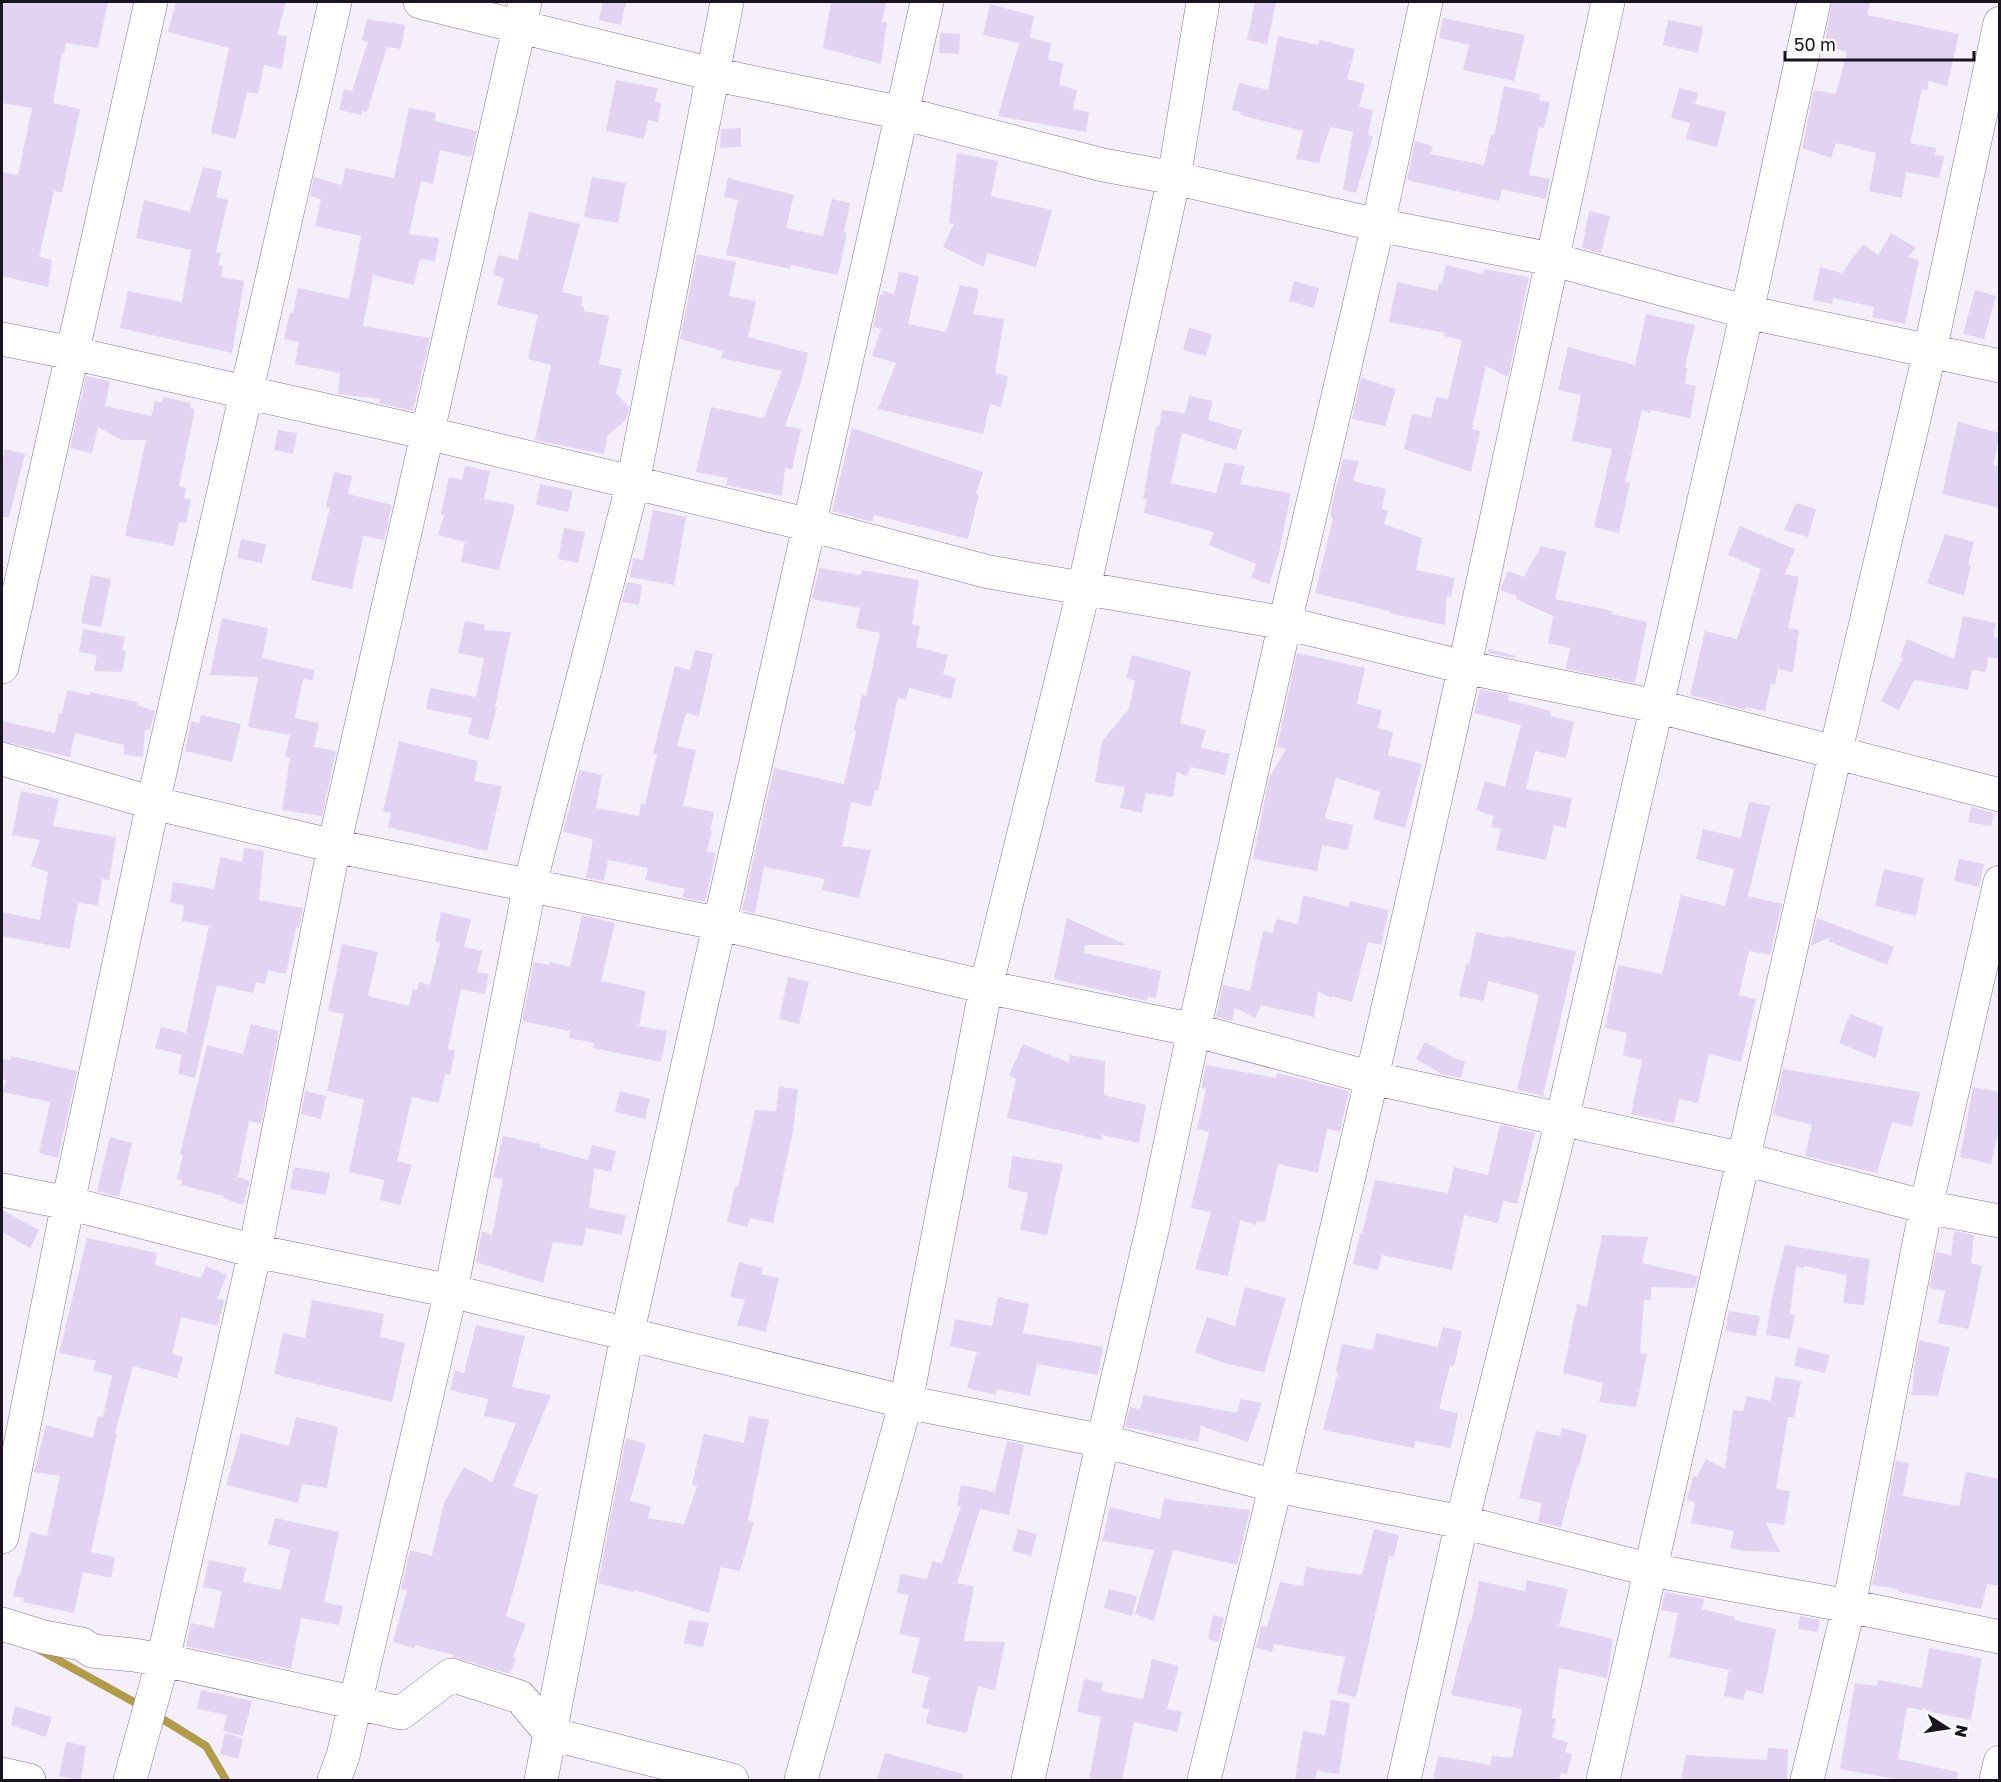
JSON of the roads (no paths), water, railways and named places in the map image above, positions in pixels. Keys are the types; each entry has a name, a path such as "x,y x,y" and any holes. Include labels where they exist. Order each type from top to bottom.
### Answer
{"street":[{"path":"2,667 151,2"},
{"path":"2,1537 68,1203 153,803 336,2"},
{"path":"420,2 523,14 712,74 902,113 1103,165 1174,178 1378,225 1551,258 1747,312 2000,366"},
{"path":"334,1780 343,1756 451,1291 530,884 633,483 727,2"},
{"path":"541,1780 627,1335 927,2"},
{"path":"801,1780 906,1402 987,987 1084,588 1174,178 1203,2"},
{"path":"1028,1780 1102,1442 1153,1226 1194,1030 1378,225 1426,2"},
{"path":"1204,1780 1372,1078 1608,2"},
{"path":"1404,1780 1462,1522 1562,1120 1747,312 1814,2"},
{"path":"130,1780 163,1660 255,1251 333,846 523,14"},
{"path":"1603,1780 1835,754 1930,351 2000,23"},
{"path":"2,339 427,433 810,525 989,572 1286,623 1464,666 1656,706 2000,795"},
{"path":"2,759 153,803 333,846 721,924 987,987 1194,1030 1372,1078 1744,1159 1926,1207 2000,1221"},
{"path":"1807,1780 1849,1606 1926,1207 2000,882"},
{"path":"2,1190 68,1203 255,1251 451,1291 906,1402 1102,1442 1276,1486 1462,1522 1651,1570 1849,1606 2000,1637"},
{"path":"2,1624 44,1637 82,1644 92,1651 163,1660 401,1713 451,1675 520,1697 551,1734 732,1780"},
{"path":"1996,1780 2000,1762"},
{"path":"2,1774 29,1780"}],"waterway":[{"path":"38,1649 143,1707"},
{"path":"156,1715 206,1746 226,1780"}]}
